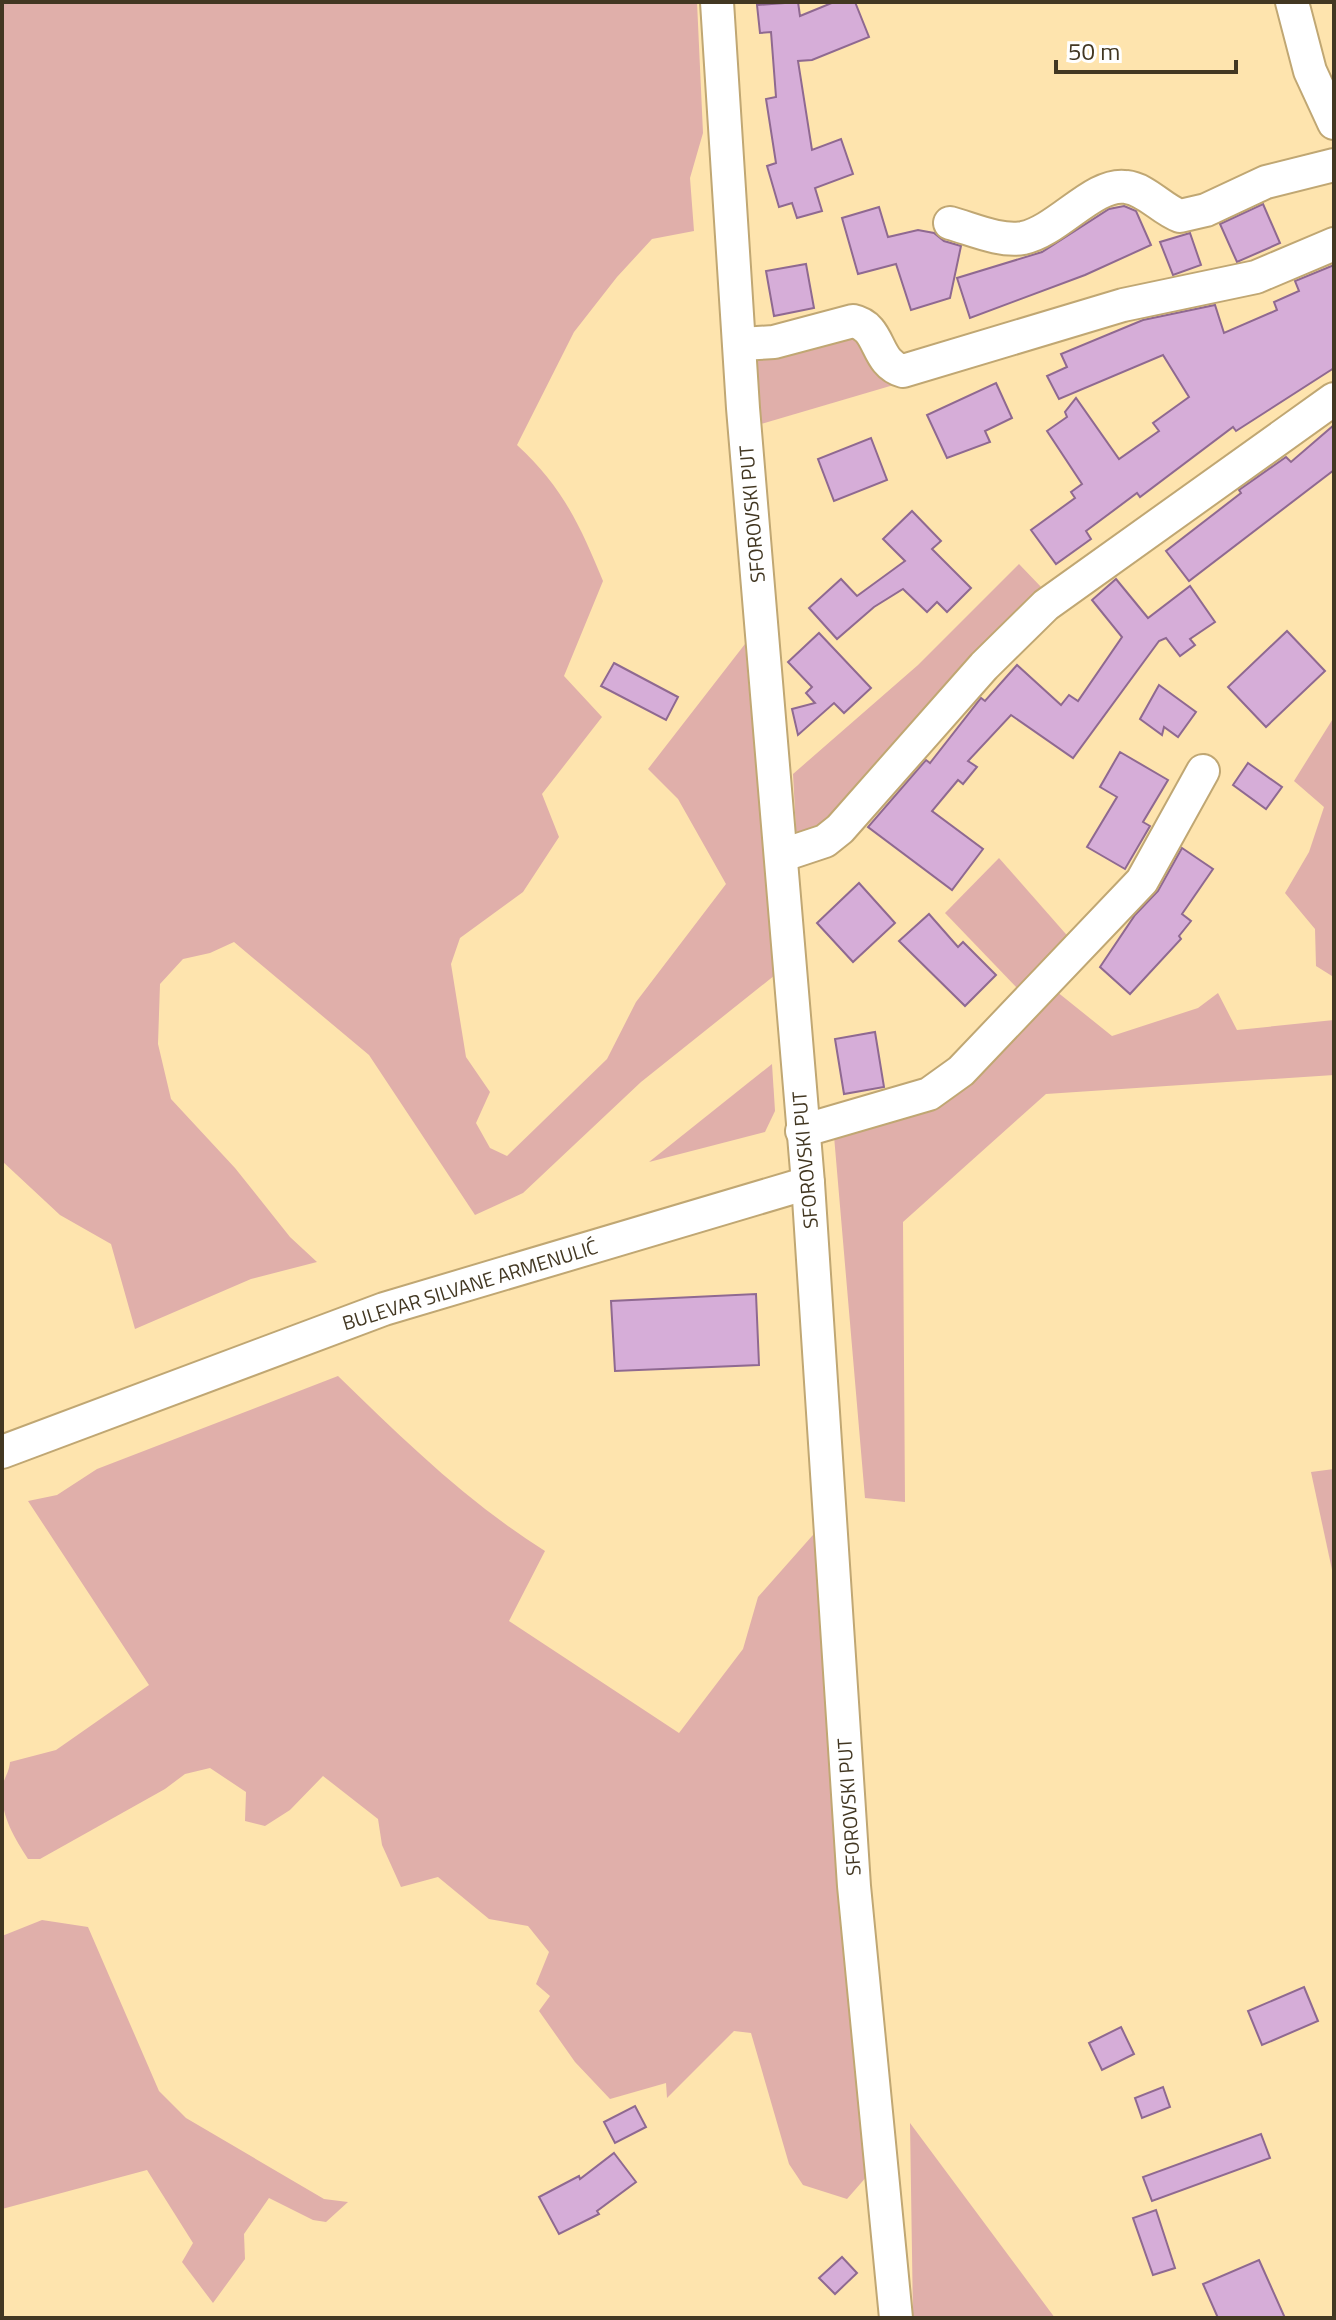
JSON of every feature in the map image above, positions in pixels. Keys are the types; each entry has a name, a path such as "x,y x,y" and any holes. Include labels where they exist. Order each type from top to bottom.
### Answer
{"street":[{"name":"SFOROVSKI PUT","path":"717,2 743,408 783,855 808,1183 854,1886 896,2318"},
{"path":"1292,2 1310,71 1332,113"},
{"path":"950,223 1009,238 1023,238 1060,221 1107,188 1124,186 1136,189 1180,216 1206,210 1279,177 1334,165"},
{"path":"741,344 774,342 853,321 872,331 885,361 903,371 1123,305 1256,277 1334,244"},
{"path":"783,855 825,841 840,829 984,666 1046,605 1334,399"},
{"path":"802,1131 929,1094 961,1071 1142,881 1203,771"},
{"name":"BULEVAR SILVANE ARMENULIĆ","path":"2,1452 384,1309 808,1183"}],"shaded area":[{"path":"2,2 697,2 703,133 690,178 694,231 652,239 617,277 574,332 517,445 558,491 603,581 564,676 602,717 542,794 559,837 523,892 460,938 451,964 466,1057 490,1092 476,1123 490,1148 507,1156 607,1059 636,1002 726,884 678,799 648,769 745,644 775,975 641,1082 523,1193 475,1215 369,1055 234,942 210,953 183,959 160,984 158,1044 171,1099 235,1168 290,1237 317,1262 251,1279 135,1329 111,1244 60,1215 2,1161"},
{"path":"858,332 897,384 761,424 753,358"},
{"path":"1019,564 1043,589 827,831 801,834 796,831 793,774 918,665"},
{"path":"1334,717 1332,976 1316,966 1315,929 1285,893 1309,852 1324,807 1294,781"},
{"path":"999,858 1072,941 1021,992 945,913"},
{"path":"1051,987 1112,1036 1198,1008 1218,993 1237,1030 1334,1020 1334,1075 1046,1094 903,1222 905,1502 865,1498 834,1136 933,1107"},
{"path":"772,1064 775,1111 765,1132 649,1162"},
{"path":"338,1376 462,1491 545,1551 509,1621 679,1733 743,1649 758,1597 820,1527 868,2175 847,2199 803,2185 789,2164 751,2033 734,2031 667,2098 666,2083 610,2099 575,2062 539,2011 550,1996 536,1984 549,1952 528,1926 489,1919 438,1877 401,1887 382,1845 378,1819 323,1776 290,1810 265,1826 245,1821 246,1792 210,1768 185,1774 165,1789 40,1859 28,1859 23,1851 3,1807 2,1786 10,1762 56,1750 149,1685 28,1501 57,1495 97,1469"},
{"path":"1334,1469 1334,1579 1311,1472"},
{"path":"42,1920 88,1927 159,2091 186,2118 324,2199 348,2202 326,2222 313,2220 269,2198 244,2234 245,2259 213,2303 182,2262 193,2243 147,2170 2,2209 2,1936"},
{"path":"910,2123 1055,2318 913,2318"}],"building":[{"path":"798,2 800,16 834,2 855,2 869,37 812,60 798,61 812,150 841,139 853,174 815,188 822,211 797,218 792,203 779,207 767,166 776,163 766,99 776,97 771,32 760,33 757,5"},
{"path":"1263,204 1280,243 1237,262 1220,224"},
{"path":"1124,206 1136,211 1151,245 1085,275 970,318 957,278 1042,252 1109,209"},
{"path":"879,207 888,237 918,230 934,233 944,241 961,246 950,298 911,310 896,264 858,274 842,218"},
{"path":"1190,233 1201,265 1173,275 1160,242"},
{"path":"806,264 814,308 774,316 766,271"},
{"path":"1334,265 1334,368 1236,431 1233,427 1140,497 1137,493 1086,531 1091,539 1056,564 1031,530 1075,498 1071,492 1082,484 1047,431 1067,417 1065,412 1076,398 1119,459 1159,431 1153,423 1189,397 1163,355 1059,399 1047,376 1067,367 1061,354 1143,320 1215,305 1224,333 1277,310 1274,302 1299,291 1295,281"},
{"path":"996,383 1012,418 985,431 990,442 947,458 927,415"},
{"path":"1334,425 1334,470 1189,581 1166,551 1241,493 1239,490 1286,457 1291,462"},
{"path":"871,438 887,480 834,501 818,459"},
{"path":"912,511 941,541 932,549 971,588 947,612 937,602 927,612 903,589 874,607 837,639 809,608 841,579 857,596 905,561 883,539"},
{"path":"1116,579 1148,618 1190,586 1215,622 1190,639 1195,645 1180,656 1166,638 1159,641 1073,758 1011,715 968,761 977,767 963,784 958,780 932,811 983,849 952,890 868,827 926,760 930,763 981,698 985,701 1017,665 1061,705 1069,695 1078,701 1122,637 1092,600"},
{"path":"1287,631 1325,671 1266,727 1228,687"},
{"path":"819,633 871,688 844,713 834,703 798,735 792,709 815,703 806,693 812,687 788,662"},
{"path":"614,663 678,697 666,720 601,686"},
{"path":"1159,685 1196,712 1178,737 1164,727 1162,735 1140,719"},
{"path":"1120,752 1168,780 1143,822 1150,826 1125,869 1087,847 1117,797 1100,787"},
{"path":"1248,763 1282,787 1266,809 1233,785"},
{"path":"1182,848 1213,869 1182,914 1191,921 1179,936 1181,939 1130,994 1100,967 1135,915 1158,891"},
{"path":"859,883 895,923 853,962 817,923"},
{"path":"929,914 958,947 963,942 996,975 965,1006 899,941"},
{"path":"875,1032 884,1087 844,1094 835,1039"},
{"path":"756,1294 759,1365 615,1371 611,1301"},
{"path":"1304,1987 1318,2021 1262,2045 1248,2011"},
{"path":"1121,2027 1134,2054 1102,2070 1089,2043"},
{"path":"1163,2087 1170,2107 1142,2118 1135,2098"},
{"path":"635,2106 646,2127 615,2143 604,2122"},
{"path":"1261,2134 1270,2158 1152,2201 1143,2177"},
{"path":"614,2153 636,2182 597,2211 599,2214 559,2234 539,2197 579,2176 580,2179"},
{"path":"1156,2210 1175,2268 1153,2275 1133,2218"},
{"path":"842,2257 857,2273 835,2294 819,2278"},
{"path":"1259,2260 1285,2318 1218,2318 1203,2284"}]}
